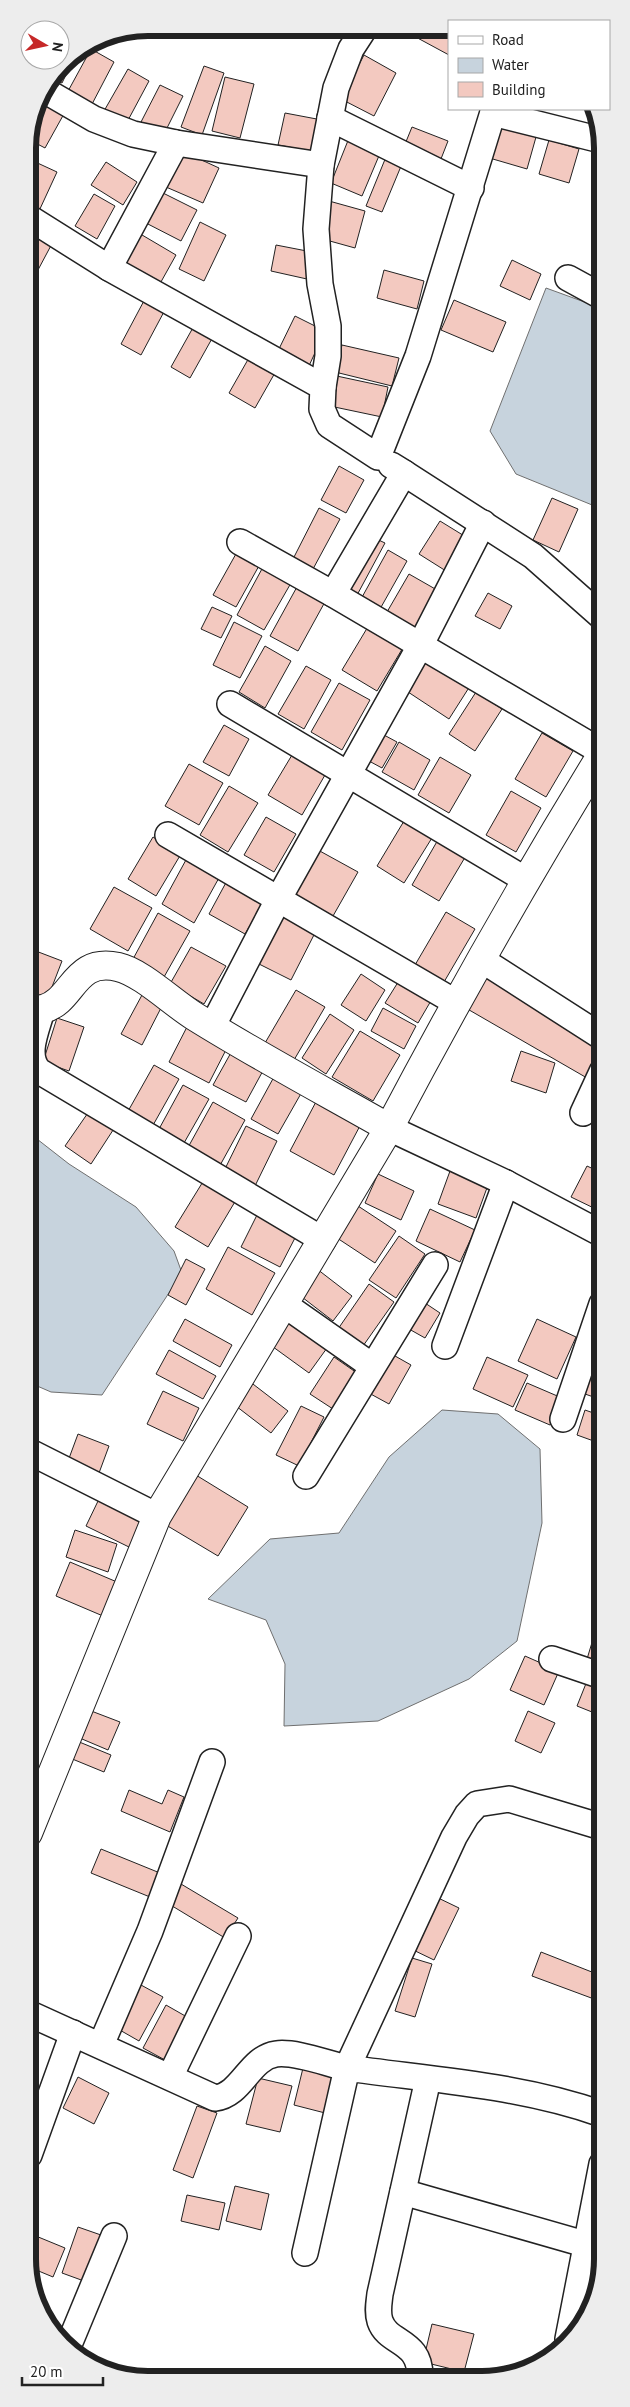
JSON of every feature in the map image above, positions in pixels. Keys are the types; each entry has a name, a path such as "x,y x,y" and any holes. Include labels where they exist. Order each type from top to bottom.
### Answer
{"street":[{"path":"359,36 351,49 339,80 321,166 316,229 320,284 328,326 328,356 322,409 329,425 533,556 594,611"},
{"path":"50,94 94,119 133,134 176,143 321,166"},
{"path":"378,457 418,356 494,111 593,138"},
{"path":"330,118 471,188"},
{"path":"109,268 176,143"},
{"path":"36,222 109,268 324,387"},
{"path":"568,278 594,292"},
{"path":"333,594 404,473"},
{"path":"212,1027 279,898 420,646 483,523"},
{"path":"240,542 333,594 594,748"},
{"path":"230,704 349,773 526,880"},
{"path":"36,1813 157,1516 285,1305 389,1128 455,1002 482,960 526,880 594,766"},
{"path":"168,835 455,1002"},
{"path":"482,960 594,1032"},
{"path":"36,1008 53,1004 80,975 95,966 118,967 134,973 175,1005 389,1128 506,1183 594,1230"},
{"path":"36,1067 39,1071 323,1240"},
{"path":"583,1113 594,1089"},
{"path":"445,1346 506,1183"},
{"path":"306,1476 434,1265"},
{"path":"285,1305 372,1366"},
{"path":"563,1419 594,1328"},
{"path":"36,1454 157,1516"},
{"path":"552,1659 594,1673"},
{"path":"101,2045 150,1931 212,1762"},
{"path":"306,2253 348,2068 454,1837 467,1815 477,1804 510,1799 594,1825"},
{"path":"170,2077 238,1936"},
{"path":"36,2017 215,2098 231,2092 261,2061 276,2054 287,2054 348,2068 511,2090 570,2102 594,2111"},
{"path":"36,2133 73,2033"},
{"path":"419,2371 416,2357 408,2346 384,2329 378,2311 380,2294 428,2079"},
{"path":"403,2192 594,2247 573,2324"},
{"path":"71,2340 114,2236"}],"water":[{"path":"546,288 594,305 594,506 516,474 490,431"},
{"path":"36,1138 69,1164 136,1207 174,1251 182,1273 102,1395 51,1392 36,1385"},
{"path":"442,1410 498,1414 540,1449 542,1523 517,1641 469,1679 378,1721 284,1726 285,1664 266,1620 208,1599 270,1539 339,1533 389,1457"}],"building":[{"path":"414,36 448,36 448,54"},
{"path":"94,51 114,62 91,106 67,93 89,54"},
{"path":"364,55 396,73 374,116 341,99"},
{"path":"204,66 224,73 202,135 181,127"},
{"path":"128,69 149,81 126,124 104,111"},
{"path":"68,70 62,83 58,81 59,80"},
{"path":"225,77 254,84 240,138 212,131"},
{"path":"160,85 183,96 164,134 141,122"},
{"path":"46,102 65,112 45,148 36,143 36,140 40,119"},
{"path":"285,113 322,120 316,152 278,145"},
{"path":"495,125 536,137 527,169 486,157"},
{"path":"412,127 448,141 439,164 403,149"},
{"path":"349,138 381,151 362,196 331,183"},
{"path":"549,140 579,149 569,183 539,174"},
{"path":"182,151 219,168 203,203 166,187"},
{"path":"388,152 404,159 382,212 366,206"},
{"path":"36,162 57,172 39,211 36,210"},
{"path":"106,162 137,182 123,205 91,185"},
{"path":"159,191 197,210 181,241 144,222"},
{"path":"94,194 115,206 97,239 75,226"},
{"path":"329,201 365,211 355,248 319,238"},
{"path":"200,222 226,235 204,281 179,269"},
{"path":"36,228 55,238 36,274"},
{"path":"137,232 176,255 157,289 117,266"},
{"path":"276,245 312,252 307,279 271,271"},
{"path":"512,260 541,274 530,300 500,286"},
{"path":"384,270 424,281 417,309 377,298"},
{"path":"146,297 166,308 141,355 121,344"},
{"path":"454,300 506,322 493,352 441,330"},
{"path":"295,316 325,331 308,368 277,353"},
{"path":"195,324 214,335 190,378 171,367"},
{"path":"342,345 399,358 392,386 335,372"},
{"path":"250,356 276,371 255,408 229,393"},
{"path":"332,375 388,387 382,417 325,405"},
{"path":"339,466 364,480 346,513 321,500"},
{"path":"552,498 578,509 559,552 533,540"},
{"path":"319,508 340,519 313,569 293,559"},
{"path":"440,521 466,537 446,571 419,554"},
{"path":"370,536 385,543 356,597 342,589"},
{"path":"388,550 407,561 380,609 361,599"},
{"path":"237,552 260,564 236,607 213,595"},
{"path":"263,567 291,583 264,630 237,615"},
{"path":"409,574 437,590 415,628 387,612"},
{"path":"298,585 326,600 298,651 270,636"},
{"path":"488,593 512,606 500,629 475,616"},
{"path":"212,607 232,616 221,638 201,629"},
{"path":"234,622 262,636 240,678 213,665"},
{"path":"369,625 404,646 377,691 342,670"},
{"path":"265,646 291,661 265,708 239,692"},
{"path":"426,657 470,686 449,719 405,690"},
{"path":"306,666 331,680 304,729 278,714"},
{"path":"339,683 370,700 342,750 311,732"},
{"path":"476,692 502,709 475,751 449,734"},
{"path":"224,725 249,739 229,776 203,762"},
{"path":"542,733 573,751 546,797 515,779"},
{"path":"384,735 397,742 382,768 369,761"},
{"path":"399,742 430,760 414,790 382,772"},
{"path":"292,755 325,775 302,815 268,795"},
{"path":"440,757 471,775 449,813 418,795"},
{"path":"189,764 223,783 199,825 165,806"},
{"path":"594,775 594,798 583,792"},
{"path":"229,786 258,803 228,852 200,835"},
{"path":"511,791 541,808 516,852 486,835"},
{"path":"407,816 435,833 404,883 377,866"},
{"path":"266,817 296,834 274,872 244,855"},
{"path":"153,837 181,854 156,896 128,879"},
{"path":"439,838 467,854 439,901 412,885"},
{"path":"318,850 358,872 333,916 293,893"},
{"path":"187,858 220,876 194,923 162,904"},
{"path":"229,877 266,898 245,934 209,914"},
{"path":"114,887 152,908 128,951 90,929"},
{"path":"281,908 318,927 291,980 253,961"},
{"path":"446,912 475,929 444,982 415,965"},
{"path":"158,913 190,931 164,977 133,959"},
{"path":"191,947 226,966 204,1004 170,984"},
{"path":"36,951 62,961 45,1005 36,1001"},
{"path":"361,974 385,990 366,1021 341,1005"},
{"path":"483,975 594,1039 594,1066 587,1078 464,1007"},
{"path":"400,979 432,999 418,1023 385,1003"},
{"path":"296,990 325,1007 294,1060 265,1043"},
{"path":"142,995 162,1006 142,1045 121,1034"},
{"path":"383,1008 416,1026 404,1049 371,1031"},
{"path":"330,1014 354,1030 326,1074 302,1058"},
{"path":"57,1018 84,1027 69,1071 43,1062"},
{"path":"189,1023 229,1044 209,1083 169,1062"},
{"path":"360,1031 400,1055 373,1101 332,1077"},
{"path":"233,1049 265,1067 246,1102 213,1085"},
{"path":"521,1051 555,1063 546,1093 511,1081"},
{"path":"154,1065 179,1079 152,1127 127,1113"},
{"path":"275,1075 303,1090 278,1134 251,1119"},
{"path":"183,1085 209,1099 184,1143 159,1129"},
{"path":"318,1098 362,1122 334,1175 290,1151"},
{"path":"213,1102 245,1120 218,1169 186,1151"},
{"path":"92,1107 117,1124 91,1164 65,1146"},
{"path":"246,1126 277,1141 254,1188 223,1173"},
{"path":"587,1166 594,1169 594,1208 571,1197"},
{"path":"450,1171 488,1185 476,1218 438,1204"},
{"path":"378,1174 414,1191 401,1220 365,1203"},
{"path":"204,1180 236,1200 208,1247 175,1227"},
{"path":"355,1204 396,1231 375,1263 334,1236"},
{"path":"430,1209 475,1230 460,1262 416,1241"},
{"path":"257,1215 296,1236 280,1267 241,1247"},
{"path":"399,1236 425,1254 396,1298 369,1280"},
{"path":"228,1247 275,1273 252,1315 206,1289"},
{"path":"186,1259 205,1269 186,1305 168,1295"},
{"path":"317,1269 352,1296 333,1321 298,1294"},
{"path":"369,1284 394,1302 363,1346 338,1329"},
{"path":"425,1303 440,1313 425,1338 409,1329"},
{"path":"185,1319 232,1345 220,1367 173,1341"},
{"path":"537,1319 576,1337 557,1379 518,1361"},
{"path":"286,1320 327,1348 309,1373 269,1344"},
{"path":"169,1350 216,1376 203,1399 156,1374"},
{"path":"388,1352 411,1365 389,1404 367,1392"},
{"path":"334,1357 357,1373 333,1409 310,1394"},
{"path":"487,1357 528,1375 513,1407 473,1389"},
{"path":"594,1365 594,1397 585,1394"},
{"path":"249,1381 288,1411 271,1433 232,1403"},
{"path":"527,1383 562,1398 550,1425 515,1410"},
{"path":"163,1391 199,1408 183,1441 147,1424"},
{"path":"301,1406 324,1417 299,1466 276,1455"},
{"path":"585,1410 594,1413 594,1441 577,1435"},
{"path":"78,1434 109,1446 99,1473 68,1461"},
{"path":"191,1472 248,1507 218,1556 161,1522"},
{"path":"99,1499 144,1521 131,1548 86,1526"},
{"path":"75,1530 117,1544 108,1572 66,1557"},
{"path":"70,1562 117,1582 103,1616 56,1596"},
{"path":"594,1636 594,1661 587,1659"},
{"path":"525,1656 559,1671 544,1705 510,1690"},
{"path":"589,1676 594,1678 594,1713 577,1706"},
{"path":"86,1709 120,1722 108,1750 75,1736"},
{"path":"528,1711 555,1723 541,1753 515,1741"},
{"path":"72,1739 111,1755 104,1772 65,1756"},
{"path":"129,1790 162,1804 168,1790 184,1797 170,1832 121,1811"},
{"path":"101,1849 160,1873 150,1897 91,1873"},
{"path":"176,1881 238,1918 225,1938 164,1901"},
{"path":"432,1895 459,1908 434,1960 407,1947"},
{"path":"541,1952 594,1973 594,1999 532,1976"},
{"path":"412,1958 432,1964 415,2017 395,2011"},
{"path":"141,1985 163,1997 139,2041 118,2029"},
{"path":"166,2005 187,2017 165,2060 143,2048"},
{"path":"303,2068 338,2077 329,2114 294,2105"},
{"path":"78,2077 109,2093 94,2124 63,2108"},
{"path":"258,2078 292,2086 280,2132 246,2124"},
{"path":"197,2106 217,2113 193,2178 173,2170"},
{"path":"235,2186 269,2194 261,2230 226,2221"},
{"path":"187,2195 225,2203 219,2230 181,2221"},
{"path":"78,2227 101,2235 84,2281 62,2273"},
{"path":"36,2236 65,2248 53,2277 37,2270"},
{"path":"594,2268 590,2288 587,2295"},
{"path":"432,2324 474,2334 464,2371 423,2362"}]}
